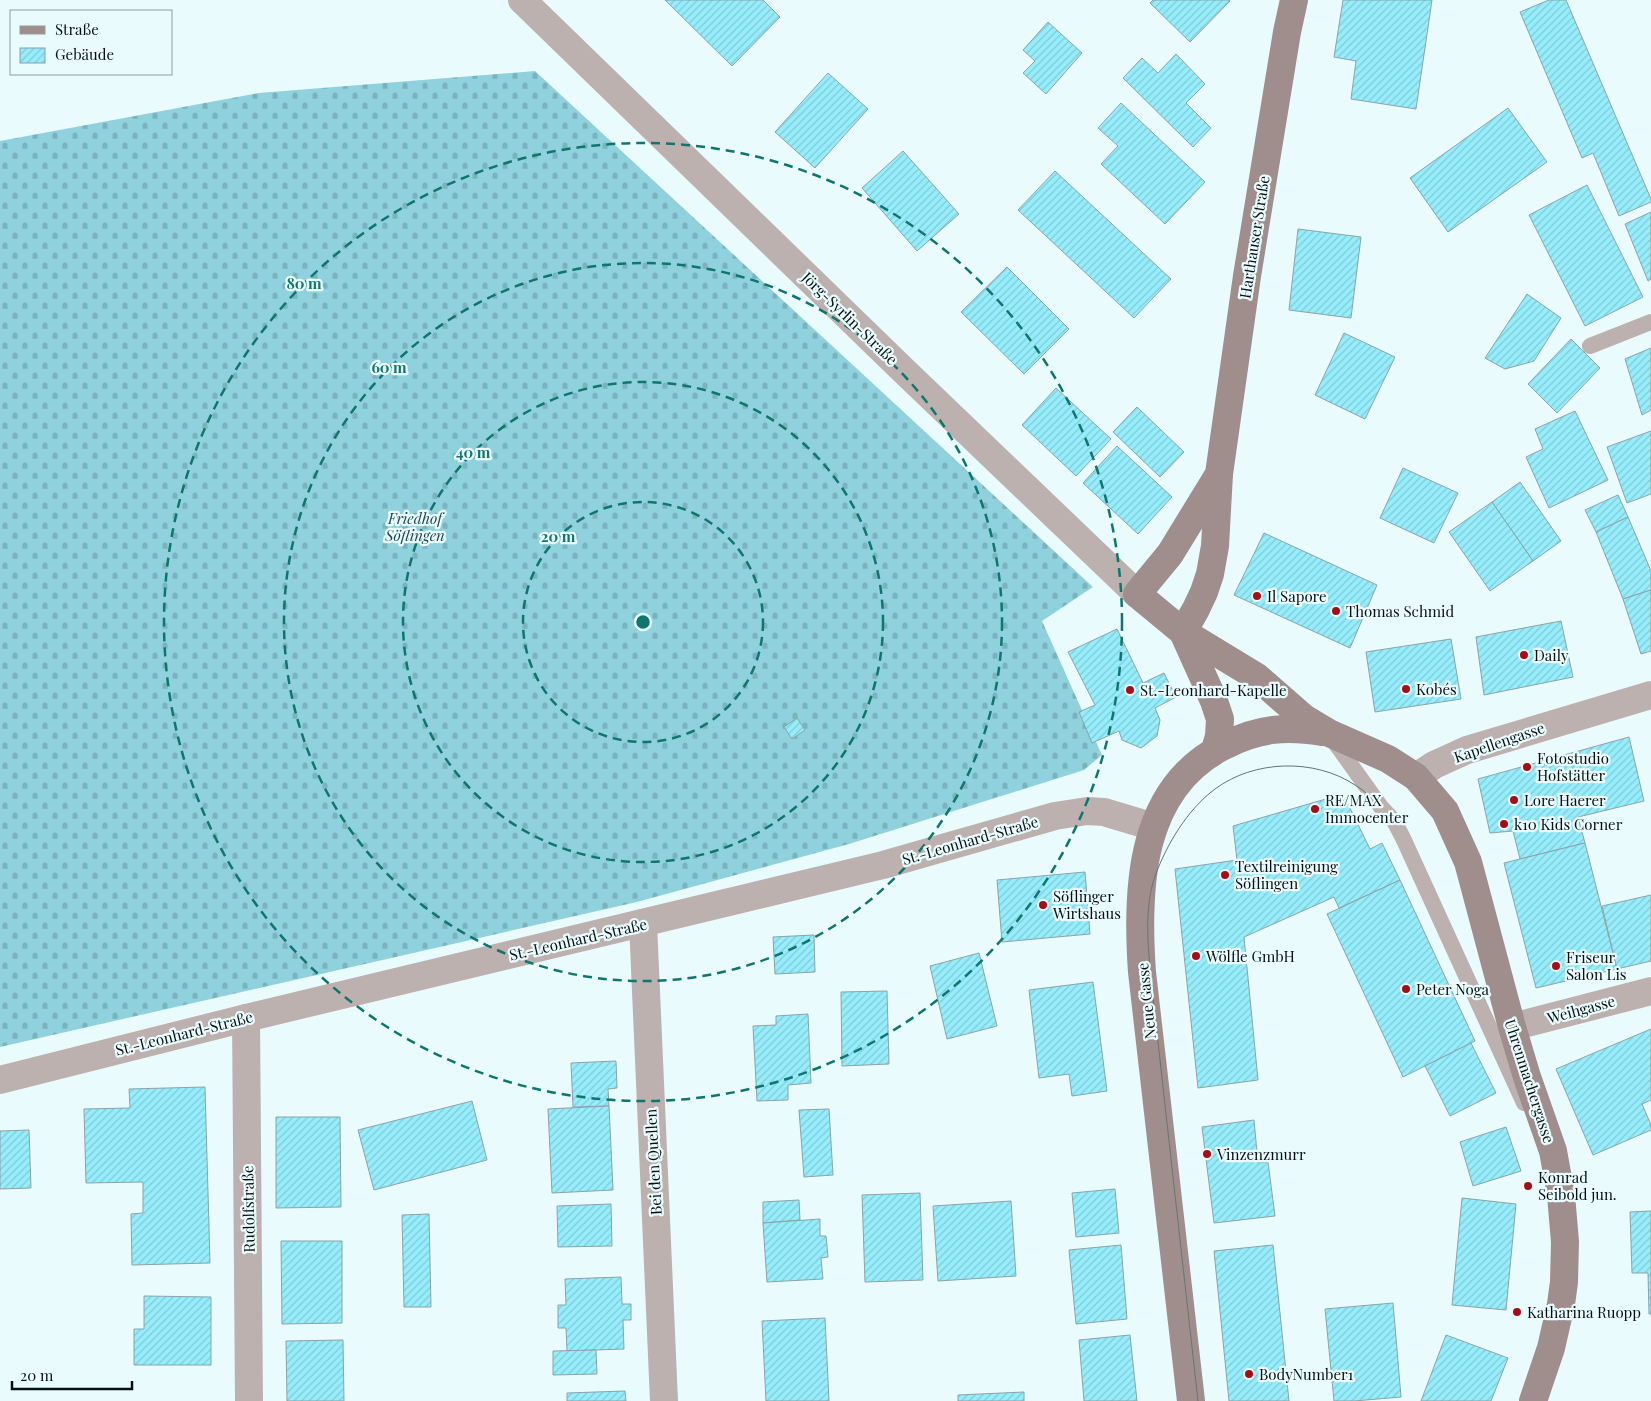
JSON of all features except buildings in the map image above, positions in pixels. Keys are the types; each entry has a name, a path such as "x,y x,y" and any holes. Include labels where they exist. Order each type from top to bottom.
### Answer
{"street":[{"name":"Harthauser Straße","path":"1183,632 1196,609 1210,574 1216,546 1219,474 1262,185 1294,0"},
{"name":"Jörg-Syrlin-Straße","path":"530,3 964,429 1137,594 1183,632"},
{"name":"Harthauser Straße","path":"1137,594 1170,554 1219,474"},
{"path":"1183,632 1257,677 1304,718 1329,733 1388,759 1416,777"},
{"path":"1183,632 1214,701 1220,720 1220,736 1215,750"},
{"name":"Kapellengasse","path":"1416,777 1434,765 1466,750 1651,695"},
{"path":"1215,750 1254,733 1278,729 1300,728 1329,733"},
{"name":"Neue Gasse","path":"1191,1401 1146,1004 1140,941 1140,898 1149,844 1162,808 1183,776 1215,750"},
{"name":"Uhrenmachergasse","path":"1416,777 1445,810 1468,862 1512,1027 1552,1151 1561,1195 1565,1242 1564,1282 1551,1348 1533,1401"},
{"name":"St.-Leonhard-Straße","path":"0,1080 246,1018 883,865 1072,812 1104,812 1154,827"},
{"name":"Bei den Quellen","path":"643,923 664,1401"},
{"name":"Weihgasse","path":"1512,1027 1651,991"},
{"name":"Rudolfstraße","path":"246,1018 249,1401"}],"lane":[{"path":"1590,346 1651,322"},
{"path":"1329,733 1381,807 1394,821 1403,838 1537,1134 1552,1194 1556,1238 1556,1268 1552,1304 1547,1326 1524,1401"}],"green space":[{"name":"Friedhof Söflingen","path":"535,71 1093,587 1042,621 1102,755 1084,770 849,844 637,902 0,1047 0,141 259,93"}],"tram line":[{"path":"1198,1401 1150,966 1148,914 1155,876 1172,840 1187,817 1215,789 1231,779 1248,772 1284,766 1321,770 1339,776 1355,785 1366,792 1381,807"}],"place":[{"name":"Il Sapore","path":"1257,596"},
{"name":"Thomas Schmid","path":"1336,611"},
{"name":"Daily","path":"1524,655"},
{"name":"Kobés","path":"1406,689"},
{"name":"St.-Leonhard-Kapelle","path":"1130,690"},
{"name":"Fotostudio Hofstätter","path":"1527,767"},
{"name":"Lore Haerer","path":"1514,800"},
{"name":"RE/MAX Immocenter","path":"1315,809"},
{"name":"k10 Kids Corner","path":"1504,824"},
{"name":"Textilreinigung Söflingen","path":"1225,875"},
{"name":"Söflinger Wirtshaus","path":"1043,905"},
{"name":"Wölfle GmbH","path":"1196,956"},
{"name":"Friseur Salon Lis","path":"1556,966"},
{"name":"Peter Noga","path":"1406,989"},
{"name":"Vinzenzmurr","path":"1207,1154"},
{"name":"Konrad Seibold jun.","path":"1528,1186"},
{"name":"Katharina Ruopp","path":"1517,1312"},
{"name":"BodyNumber1","path":"1249,1374"}]}
